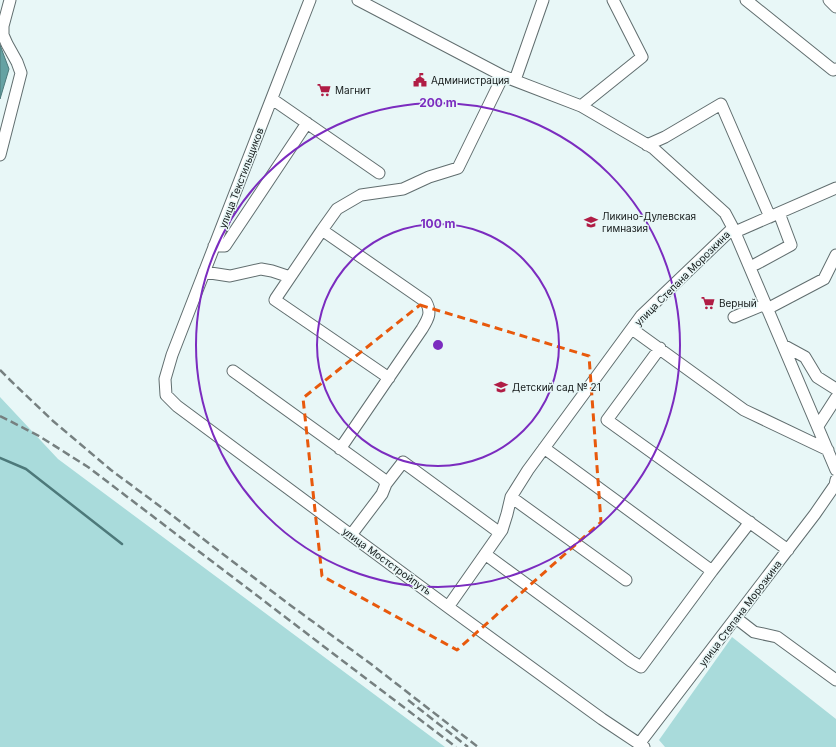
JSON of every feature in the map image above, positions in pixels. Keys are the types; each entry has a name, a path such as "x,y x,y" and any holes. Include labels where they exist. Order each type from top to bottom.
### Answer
{"street":[{"path":"0,155 21,73 3,35 3,26 10,0"},
{"name":"улица Текстильщиков","path":"172,355 310,0"},
{"path":"358,0 503,76 581,106 653,148 726,213 734,230 774,215 836,188"},
{"path":"515,80 543,0"},
{"path":"581,106 642,57 613,0"},
{"path":"746,0 832,70 836,69"},
{"path":"829,0 836,7"},
{"path":"389,378 275,300 337,209 360,195 403,189 429,177 458,168 503,76"},
{"path":"272,99 379,173"},
{"path":"647,145 664,137 721,104 774,215 791,245 756,264"},
{"path":"214,246 225,246 307,123"},
{"path":"322,230 426,302 429,308 427,321 340,449"},
{"name":"улица Степана Морозкина","path":"448,607 502,530 511,497 528,470 641,316 734,230 836,470"},
{"path":"734,317 766,307 824,279 836,255"},
{"path":"204,272 230,276 261,269 290,277"},
{"path":"632,329 744,410 828,450"},
{"path":"783,345 805,357 817,376 836,389"},
{"path":"660,348 607,420 788,550"},
{"name":"улица Мостстройпуть","path":"172,355 165,378 166,395 177,406 448,607 602,719 641,745"},
{"path":"233,370 383,479 386,484"},
{"path":"818,426 836,398"},
{"path":"544,448 712,571"},
{"path":"351,535 382,494 386,484 403,462 500,533"},
{"name":"улица Степана Морозкина","path":"641,745 736,618 756,598 788,550 816,514 825,507 836,480"},
{"path":"511,497 626,580"},
{"path":"485,554 631,661 641,666 750,522"},
{"path":"736,618 754,632 777,637 836,680"}],"highlighted area":[{"path":"420,305 589,356 601,522 457,650 322,576 303,398"}],"shaded area":[{"path":"0,45 9,69 0,99"},
{"path":"0,397 58,459 445,747 0,747"},
{"path":"732,637 836,719 836,747 665,747 659,740"}],"waterway":[{"path":"0,458 26,469 122,544"}],"railway":[{"path":"0,370 53,421 111,470 371,664 478,747"},
{"path":"0,416 39,436 88,467 456,747"},
{"path":"408,700 468,747"}],"place":[{"name":"Администрация","path":"420,80"},
{"name":"Магнит","path":"324,90"},
{"name":"Ликино-Дулевская гимназия","path":"591,222"},
{"name":"Верный","path":"708,303"},
{"name":"Детский сад № 21","path":"501,387"}]}
